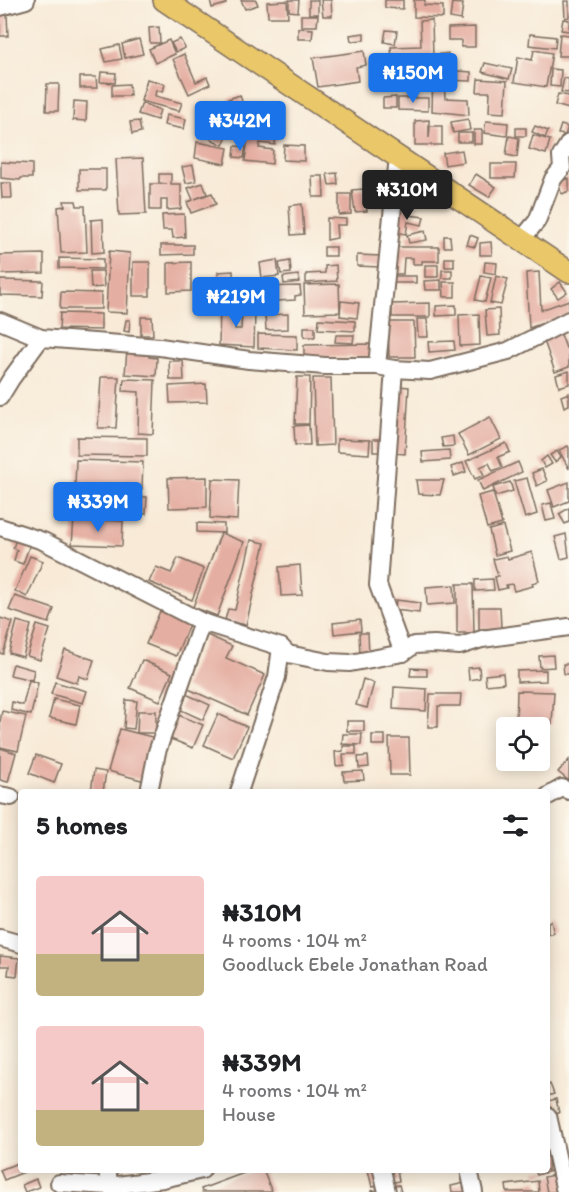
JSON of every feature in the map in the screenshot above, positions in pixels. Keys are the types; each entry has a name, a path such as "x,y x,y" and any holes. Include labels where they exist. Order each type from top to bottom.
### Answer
{"main road":[{"path":"164,0 569,272"}],"street":[{"path":"0,7 26,0"},
{"path":"522,239 537,221 553,179 562,168 561,156 569,143"},
{"path":"398,156 386,368 378,585 403,653"},
{"path":"0,321 41,338 160,347 282,363 430,371 508,351 569,320"},
{"path":"0,397 10,379 41,338"},
{"path":"0,527 43,541 202,622 281,647 288,654 328,663 350,663 403,653 414,645 460,646 482,639 569,627"},
{"path":"150,789 158,752 202,622"},
{"path":"240,789 277,677 281,647"},
{"path":"550,795 562,788 569,791"},
{"path":"0,938 18,943"},
{"path":"550,1125 565,1192"},
{"path":"59,1184 108,1178 163,1179 189,1173"},
{"path":"383,1173 387,1192"},
{"path":"470,1173 474,1192"}],"building":[{"path":"210,0 225,0 226,4 212,8"},
{"path":"241,0 256,0 258,5 245,9"},
{"path":"289,0 299,0 298,12 289,11"},
{"path":"309,0 318,0 318,14 309,14"},
{"path":"321,0 331,0 332,16 323,16"},
{"path":"385,0 403,0 403,9 385,8"},
{"path":"414,0 425,0 424,5 443,6 443,18 414,17"},
{"path":"287,1 288,17 268,17 267,2"},
{"path":"564,1 569,1 569,17 565,18"},
{"path":"452,3 463,4 461,20 450,18"},
{"path":"0,14 7,14 8,36 0,36"},
{"path":"301,15 318,15 317,26 301,26"},
{"path":"563,19 569,20 569,31 561,30"},
{"path":"432,20 433,57 392,59 391,47 421,46 420,21"},
{"path":"159,27 160,43 150,43 149,28"},
{"path":"475,27 475,47 461,47 461,40 448,40 448,28"},
{"path":"298,28 313,29 312,39 298,39"},
{"path":"386,30 397,31 395,44 384,42"},
{"path":"364,33 364,40 351,41 350,35"},
{"path":"530,34 556,37 555,48 529,45"},
{"path":"560,34 569,35 569,56 558,56"},
{"path":"139,39 143,54 125,58 122,44"},
{"path":"180,39 185,48 176,52 171,43"},
{"path":"169,40 175,54 155,63 149,49"},
{"path":"119,45 122,59 106,62 102,49"},
{"path":"534,50 552,53 546,87 514,82 518,57 532,60"},
{"path":"364,51 366,65 356,67 358,81 318,87 313,58"},
{"path":"448,53 448,63 436,64 435,55"},
{"path":"184,54 196,82 207,77 210,84 189,94 173,59"},
{"path":"409,60 423,60 423,69 409,69"},
{"path":"388,62 408,62 409,89 389,89"},
{"path":"485,63 512,69 509,79 482,72"},
{"path":"433,69 471,72 471,81 444,80 445,98 468,99 469,115 432,111"},
{"path":"551,69 561,70 560,87 550,86"},
{"path":"101,72 116,73 115,83 100,82"},
{"path":"80,77 96,77 97,88 80,88"},
{"path":"564,78 569,79 569,93 561,92"},
{"path":"147,79 165,84 163,92 156,90 155,96 182,103 179,111 141,101"},
{"path":"478,79 507,81 505,113 489,112 490,92 477,92"},
{"path":"47,84 59,84 58,111 46,111"},
{"path":"129,84 130,96 112,96 112,85"},
{"path":"558,94 569,96 569,109 555,105"},
{"path":"240,95 243,105 231,109 228,99"},
{"path":"396,97 396,108 383,108 383,98"},
{"path":"398,98 428,98 428,111 398,110"},
{"path":"74,101 87,102 86,121 73,120"},
{"path":"142,103 160,110 157,120 138,114"},
{"path":"166,115 186,119 184,129 164,125"},
{"path":"468,119 470,130 453,133 451,122"},
{"path":"429,120 429,138 430,126 442,126 442,145 415,145 415,121"},
{"path":"139,121 141,132 132,134 130,122"},
{"path":"486,121 508,123 507,136 484,133"},
{"path":"213,125 229,133 223,145 207,137"},
{"path":"561,125 568,127 565,135 558,134"},
{"path":"535,126 548,131 545,138 532,132"},
{"path":"516,128 526,128 526,136 516,136"},
{"path":"474,130 482,130 482,144 474,144"},
{"path":"249,131 276,134 275,145 260,143 259,148 273,150 272,164 245,161"},
{"path":"458,133 472,133 472,142 458,142"},
{"path":"533,135 550,140 546,154 529,149"},
{"path":"509,136 519,138 517,157 506,155"},
{"path":"197,142 228,148 225,164 195,158"},
{"path":"284,145 304,146 304,161 283,160"},
{"path":"235,146 246,147 244,158 234,157"},
{"path":"462,150 464,162 445,165 443,153"},
{"path":"143,158 146,214 119,215 116,159"},
{"path":"1,162 32,164 32,178 21,178 20,180 1,178"},
{"path":"491,164 516,164 515,178 491,178"},
{"path":"193,165 196,181 186,183 182,167"},
{"path":"79,169 106,169 106,190 79,190"},
{"path":"337,173 338,184 329,185 327,174"},
{"path":"159,174 171,174 171,184 181,184 181,209 167,210 167,200 161,200 161,210 150,210 150,184 167,184 159,183"},
{"path":"476,174 496,187 489,197 469,185"},
{"path":"312,176 323,176 324,197 313,197"},
{"path":"569,178 569,191 562,194 557,183"},
{"path":"1,183 11,183 12,198 2,198"},
{"path":"203,183 207,194 195,199 212,193 216,204 191,213 187,202 193,200 188,188"},
{"path":"364,189 367,211 355,212 352,190"},
{"path":"339,194 351,194 351,214 339,215"},
{"path":"64,201 76,201 77,206 85,206 87,252 61,253 58,207 65,206"},
{"path":"302,204 304,234 291,235 289,206"},
{"path":"401,208 410,210 409,215 424,217 422,225 408,222 406,234 396,232"},
{"path":"184,214 185,237 173,238 172,230 163,230 162,215"},
{"path":"327,218 346,219 346,225 336,225 337,238 327,240"},
{"path":"103,219 104,252 92,253 91,220"},
{"path":"425,231 427,240 409,243 407,235"},
{"path":"470,235 478,238 475,247 467,245"},
{"path":"444,236 450,236 451,247 444,247"},
{"path":"491,242 492,255 480,255 480,243"},
{"path":"161,245 193,245 193,254 161,255"},
{"path":"324,247 336,247 336,256 324,256"},
{"path":"392,247 439,247 439,261 422,261 422,264 413,264 413,258 404,258 403,274 391,274"},
{"path":"109,251 130,253 127,313 106,312"},
{"path":"44,254 44,273 0,274 0,255"},
{"path":"357,255 380,256 380,267 357,266"},
{"path":"59,258 103,259 103,269 59,268"},
{"path":"445,258 454,258 454,267 445,267"},
{"path":"277,260 279,276 262,278 260,263"},
{"path":"290,261 291,273 281,274 279,263"},
{"path":"133,262 150,262 150,296 133,296"},
{"path":"191,262 191,291 168,292 168,263"},
{"path":"485,262 497,263 496,274 484,272"},
{"path":"336,265 337,281 306,283 306,274 325,273 325,266"},
{"path":"425,265 438,265 438,277 425,277"},
{"path":"442,270 452,270 452,278 442,278"},
{"path":"90,271 103,271 104,287 91,288"},
{"path":"233,271 234,299 219,300 218,272"},
{"path":"539,272 541,310 569,300 569,314 529,328 526,273"},
{"path":"298,275 299,282 284,284 283,277"},
{"path":"391,276 416,276 416,283 391,283"},
{"path":"481,276 491,278 485,302 475,300"},
{"path":"496,276 508,279 501,305 490,303"},
{"path":"0,280 43,281 42,296 0,295"},
{"path":"441,280 441,290 425,290 424,281"},
{"path":"443,282 455,282 455,297 444,297"},
{"path":"560,282 567,292 558,298 551,289"},
{"path":"339,284 340,312 305,313 304,285"},
{"path":"300,286 301,295 295,296 295,300 258,302 258,287"},
{"path":"61,292 101,293 101,309 60,309"},
{"path":"341,301 359,303 357,318 340,316"},
{"path":"430,303 430,317 392,317 392,304"},
{"path":"220,305 236,305 235,329 241,329 242,311 255,312 254,347 219,345"},
{"path":"456,305 456,315 436,316 436,306"},
{"path":"499,309 500,335 487,336 485,310"},
{"path":"60,313 101,314 101,330 59,329"},
{"path":"288,314 288,329 266,330 265,315"},
{"path":"479,314 480,345 460,346 459,315"},
{"path":"141,317 152,317 153,335 141,335"},
{"path":"319,319 355,321 355,331 318,329"},
{"path":"417,319 427,319 428,337 418,337"},
{"path":"126,320 130,320 129,332 124,331"},
{"path":"388,322 414,322 415,357 389,357"},
{"path":"304,327 315,327 315,337 304,337"},
{"path":"560,332 566,348 569,347 569,367 555,372 543,338"},
{"path":"258,334 297,335 297,350 258,348"},
{"path":"336,335 354,335 353,343 335,342"},
{"path":"454,341 455,350 429,352 428,342"},
{"path":"374,344 374,357 304,358 304,345"},
{"path":"127,350 150,351 149,357 157,358 156,376 125,374"},
{"path":"169,361 183,361 184,380 170,380"},
{"path":"569,371 569,384 559,387 556,375"},
{"path":"101,377 119,377 116,428 98,428"},
{"path":"297,377 310,377 309,424 295,424"},
{"path":"313,378 331,378 333,445 315,446"},
{"path":"124,379 155,380 153,434 138,433 139,392 123,391"},
{"path":"206,384 207,402 170,403 169,386"},
{"path":"398,386 409,387 405,454 393,453"},
{"path":"569,393 569,405 564,407 561,396"},
{"path":"490,417 501,439 469,455 458,434"},
{"path":"309,425 310,445 295,445 294,426"},
{"path":"453,436 454,446 443,447 441,438"},
{"path":"77,437 147,438 147,456 77,455"},
{"path":"337,439 370,440 369,454 337,452"},
{"path":"373,439 384,439 383,452 373,452"},
{"path":"506,443 510,452 498,457 502,467 493,471 489,463 480,467 484,475 475,479 466,461"},
{"path":"568,446 569,448 569,469 559,450"},
{"path":"449,450 450,460 423,462 422,452"},
{"path":"557,451 561,457 555,462 550,455"},
{"path":"547,456 552,464 545,468 541,461"},
{"path":"76,460 143,462 142,489 75,487"},
{"path":"518,462 522,472 483,491 478,480"},
{"path":"463,463 466,472 454,476 451,467"},
{"path":"542,469 547,481 537,486 532,473"},
{"path":"207,477 207,507 169,508 168,478"},
{"path":"527,478 537,514 525,518 514,481"},
{"path":"212,479 239,480 237,520 210,518"},
{"path":"416,480 444,480 440,495 418,494"},
{"path":"510,482 513,491 496,496 493,487"},
{"path":"569,482 569,501 554,507 548,490"},
{"path":"493,492 502,524 487,528 478,496"},
{"path":"83,495 147,497 146,514 83,512"},
{"path":"551,503 555,519 546,521 542,505"},
{"path":"569,508 569,522 565,524 559,514"},
{"path":"74,519 123,521 122,546 72,544"},
{"path":"197,523 224,524 224,533 197,532"},
{"path":"503,526 510,551 495,555 489,530"},
{"path":"221,533 244,542 217,616 193,607"},
{"path":"566,534 569,557 561,559 555,537"},
{"path":"16,539 30,544 23,564 14,561 17,550 13,548"},
{"path":"251,540 265,543 246,625 225,620 228,609 235,610"},
{"path":"532,552 539,581 532,583 533,586 514,591 512,584 498,590 495,577 498,576 493,559 507,556 508,559"},
{"path":"30,556 43,561 27,597 15,591"},
{"path":"178,558 204,569 192,600 149,582 156,567 171,573"},
{"path":"300,565 302,595 281,596 279,567"},
{"path":"493,579 494,590 475,591 475,580"},
{"path":"457,584 473,584 474,633 457,633"},
{"path":"454,585 455,603 427,605 426,587"},
{"path":"15,596 54,609 49,623 9,610"},
{"path":"396,600 420,603 419,613 395,610"},
{"path":"479,607 500,607 501,628 479,629"},
{"path":"161,609 190,622 176,656 146,644"},
{"path":"0,618 13,622 3,654 0,653"},
{"path":"360,620 361,631 334,634 333,623"},
{"path":"17,621 31,625 23,657 9,653"},
{"path":"37,625 50,629 40,660 27,656"},
{"path":"359,633 368,633 369,655 360,656"},
{"path":"207,635 232,646 226,658 265,675 247,715 184,687"},
{"path":"65,650 94,660 88,679 79,676 77,683 56,676"},
{"path":"553,655 554,667 540,668 539,656"},
{"path":"142,660 172,673 160,701 130,688"},
{"path":"13,664 34,670 32,680 10,675"},
{"path":"563,664 569,664 569,674 564,674"},
{"path":"479,667 480,678 469,680 468,668"},
{"path":"411,668 427,669 427,676 410,676"},
{"path":"546,670 546,681 517,682 517,671"},
{"path":"503,673 504,683 486,685 485,675"},
{"path":"363,679 374,683 367,708 356,705"},
{"path":"29,680 38,683 31,715 11,710 12,702 23,705"},
{"path":"55,682 87,691 83,703 51,694"},
{"path":"394,687 427,689 426,711 393,709"},
{"path":"517,691 554,692 552,724 550,724 550,717 516,717"},
{"path":"186,694 210,705 203,720 179,709"},
{"path":"430,694 461,694 460,706 438,706 438,727 428,727"},
{"path":"54,699 80,705 76,724 49,718"},
{"path":"126,700 137,701 134,729 124,728"},
{"path":"2,711 26,716 18,751 0,747"},
{"path":"138,711 156,711 156,733 137,733"},
{"path":"176,714 203,725 193,748 166,737"},
{"path":"218,714 247,727 233,758 204,745"},
{"path":"347,721 364,721 364,731 347,731"},
{"path":"120,729 156,738 145,781 108,771"},
{"path":"343,734 362,734 361,745 342,744"},
{"path":"372,735 385,735 385,745 372,745"},
{"path":"389,738 409,738 410,775 390,775"},
{"path":"343,746 356,746 356,754 343,754 344,765 336,766 335,752 343,751"},
{"path":"0,748 16,753 8,782 0,780"},
{"path":"36,755 61,764 54,783 29,773"},
{"path":"368,756 369,767 359,768 358,757"},
{"path":"569,760 569,781 558,772"},
{"path":"94,770 106,772 103,789 91,789"},
{"path":"363,771 364,780 344,781 343,772"},
{"path":"550,921 554,933 550,934"},
{"path":"0,956 18,958 17,976 8,975 9,966 0,966"},
{"path":"550,1084 554,1094 550,1095"},
{"path":"556,1099 559,1113 550,1115 550,1100"},
{"path":"560,1140 568,1166 550,1171 550,1143"},
{"path":"18,1163 18,1173 22,1173 4,1180 0,1170"},
{"path":"569,1172 569,1192 547,1192 544,1177"},
{"path":"244,1173 264,1173 272,1192 202,1192 201,1189"},
{"path":"369,1173 398,1173 399,1181 372,1187"},
{"path":"36,1179 39,1187 25,1192 22,1185"},
{"path":"538,1181 539,1192 507,1192 506,1185"},
{"path":"469,1182 472,1192 452,1192 451,1186"},
{"path":"399,1185 401,1192 371,1192 371,1191"}]}
